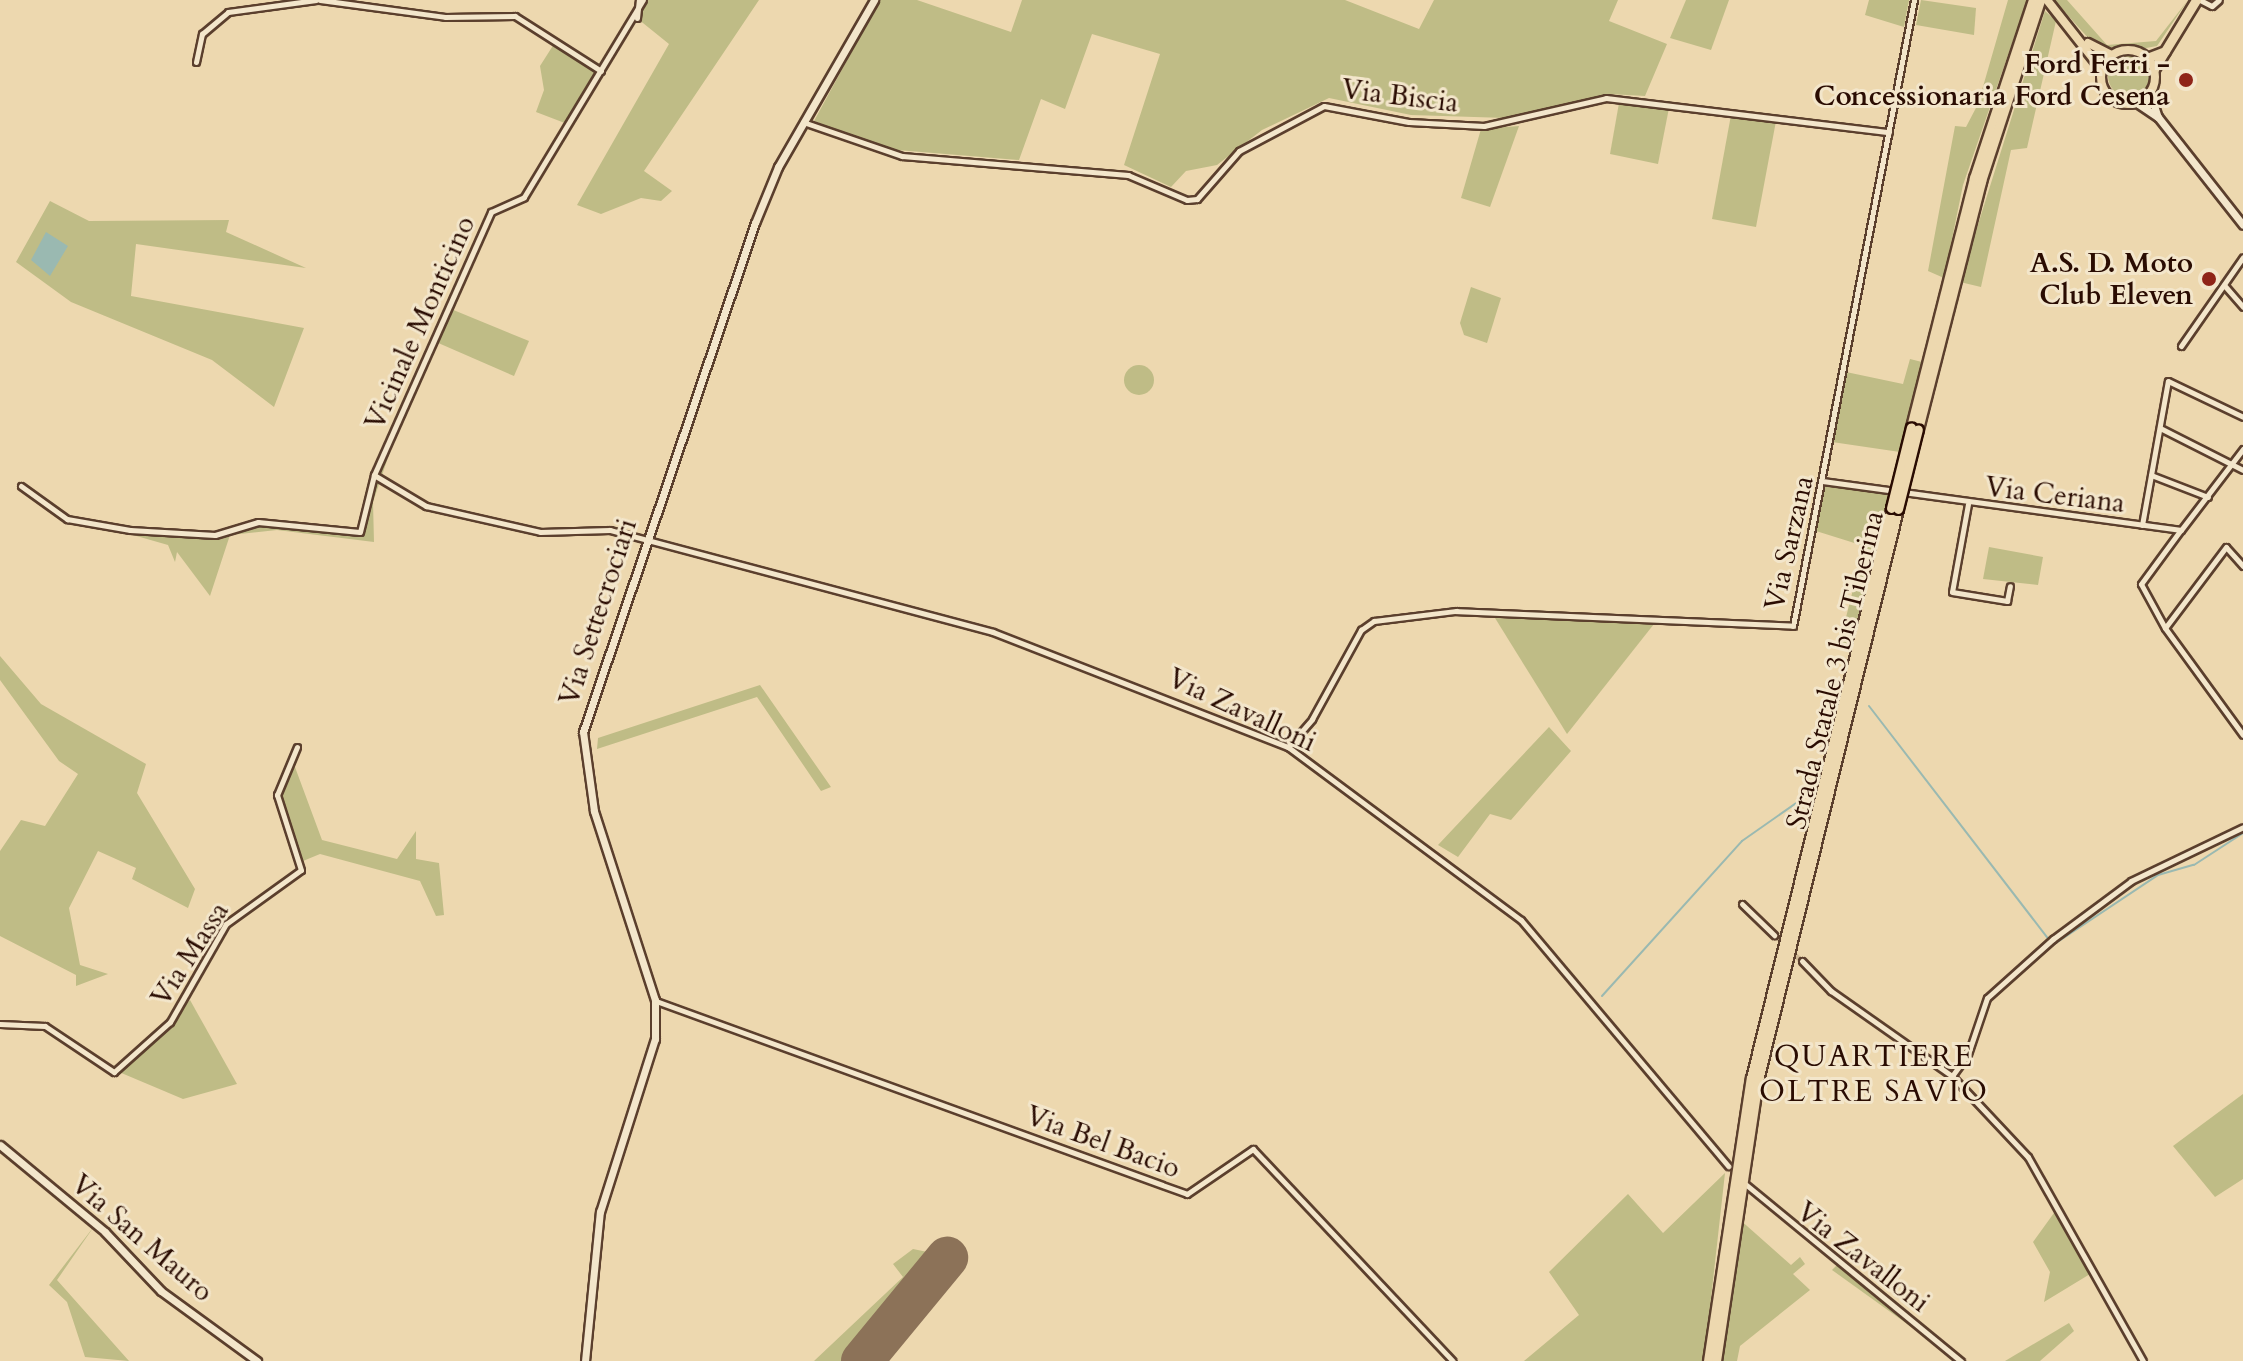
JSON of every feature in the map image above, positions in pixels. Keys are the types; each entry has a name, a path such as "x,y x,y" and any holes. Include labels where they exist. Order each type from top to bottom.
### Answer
{"highway":[{"name":"Strada Statale 3 bis Tiberina","path":"1708,1361 1751,1078 1915,428 2033,0"},
{"path":"2031,15 2043,0"},
{"path":"2154,69 2198,0"},
{"path":"2147,58 2165,51"},
{"name":"Strada Statale 3 bis Tiberina","path":"1716,1361 1758,1080 1894,509"}],"main road":[{"name":"Via Settecrociari","path":"585,1361 600,1212 655,1039 655,1000 594,811 583,732 644,540 755,223 802,121 874,0"},
{"path":"2043,0 2087,42 2112,55"},
{"path":"2087,42 2102,70 2110,97 2137,103 2158,117 2243,225"},
{"path":"2102,70 2112,55 2130,50 2147,58 2154,69 2150,93 2158,117"},
{"path":"2137,103 2150,93"},
{"name":"Via San Mauro","path":"0,1145 105,1232 171,1299 237,1340 257,1361"}],"street":[{"path":"196,62 202,34 228,12 318,0 445,17 515,16 601,71"},
{"name":"Vicinale Monticino","path":"374,475 491,212 524,197 637,18 641,0"},
{"name":"Via Sarzana","path":"1288,747 1312,719 1361,630 1374,621 1456,611 1793,626 1914,0"},
{"path":"2198,0 2212,6 2219,0"},
{"name":"Via Biscia","path":"802,121 902,156 1128,175 1187,200 1197,199 1239,151 1324,106 1484,126 1606,98 1889,132"},
{"path":"2181,346 2242,259"},
{"path":"2224,285 2243,307"},
{"path":"2142,525 2168,381 2243,417"},
{"path":"2160,428 2233,462 2243,470"},
{"path":"2243,449 2141,584 2165,628 2243,735"},
{"path":"21,486 67,519 130,530 215,535 258,522 363,529 374,475"},
{"name":"Via Zavalloni","path":"374,475 426,506 540,532 587,526 1007,637 1288,747 1521,920 1728,1166"},
{"path":"2151,475 2208,497"},
{"name":"Via Ceriana","path":"1823,481 1968,504 2181,530"},
{"path":"1968,504 1952,592 2007,601 2010,586"},
{"path":"2165,628 2226,547 2243,566"},
{"name":"Via Massa","path":"0,1024 45,1026 114,1072 170,1022 226,924 301,870 277,795 297,747"},
{"path":"1952,1076 1968,1054 1987,998 2053,939 2131,881 2241,828 2243,837"},
{"path":"1742,904 1774,935"},
{"path":"1802,961 1831,991 1952,1076 2043,1179 2143,1361"},
{"name":"Via Bel Bacio","path":"655,1000 1187,1194 1253,1149 1453,1361"},
{"name":"Via Zavalloni","path":"1743,1182 1961,1361"}],"shaded area":[{"path":"643,0 759,0 644,171 672,191 661,201 641,198 601,214 577,205 669,44 638,19"},
{"path":"880,0 917,0 1011,32 1022,0 1345,0 1419,29 1434,0 1618,0 1609,21 1667,44 1645,96 1609,94 1506,118 1411,115 1329,98 1262,130 1217,165 1186,171 1171,187 1124,165 1160,54 1092,34 1065,109 1041,99 1019,160 885,149 814,121"},
{"path":"1686,0 1729,0 1711,50 1670,38"},
{"path":"1869,0 1909,0 1904,27 1865,15"},
{"path":"1921,0 1976,8 1974,35 1916,25"},
{"path":"2008,0 2027,0 1963,185 1944,278 1928,271 1955,126 1966,127 1978,104"},
{"path":"2054,0 2067,0 2107,45 2156,41 2188,0 2157,46 2146,48 2103,47 2090,40"},
{"path":"2045,11 2056,21 2027,148 2011,150 1981,287 1960,282"},
{"path":"554,44 602,69 570,125 536,112 544,90 540,66"},
{"path":"2129,55 2144,61 2150,76 2144,91 2129,97 2114,91 2108,76 2114,61"},
{"path":"1619,103 1669,108 1658,164 1610,154"},
{"path":"1731,115 1776,121 1756,227 1712,219"},
{"path":"1519,126 1490,207 1461,198 1481,129"},
{"path":"50,201 89,221 229,220 226,232 306,268 136,244 131,296 304,328 274,407 212,360 71,302 16,262"},
{"path":"1471,287 1501,298 1487,343 1464,335 1460,323"},
{"path":"451,309 529,341 514,376 436,342"},
{"path":"1910,359 1922,362 1900,452 1832,442 1846,372 1903,384"},
{"path":"1139,365 1150,369 1154,380 1150,391 1139,395 1128,391 1124,380 1128,369"},
{"path":"400,422 373,502 374,542 277,530 230,535 210,596 177,552 175,562 168,545 112,529 212,537 256,524 354,536 367,525 375,480"},
{"path":"1825,486 1890,494 1850,652 1838,649 1864,546 1816,531"},
{"path":"1989,547 2043,557 2038,585 1983,579"},
{"path":"1495,618 1654,624 1567,734"},
{"path":"0,656 41,704 146,764 137,793 195,889 188,908 132,879 136,868 98,851 69,908 80,965 108,974 76,986 76,975 0,936 0,851 21,820 45,826 78,774 59,761 0,680"},
{"path":"760,685 831,787 821,791 757,697 597,749 598,738"},
{"path":"1549,727 1571,751 1511,820 1490,814 1458,857 1438,845"},
{"path":"292,759 322,840 397,859 416,831 416,859 439,863 444,915 436,916 420,881 320,854 303,861 280,794"},
{"path":"190,1000 237,1084 183,1099 119,1072"},
{"path":"2243,1094 2243,1179 2215,1197 2173,1146"},
{"path":"1725,1173 1704,1361 1524,1361 1579,1315 1549,1272 1628,1194 1663,1233"},
{"path":"2059,1206 2095,1271 2044,1302 2050,1272 2033,1242"},
{"path":"1738,1218 1791,1265 1800,1257 1805,1264 1793,1274 1810,1290 1740,1346 1737,1361 1722,1361"},
{"path":"95,1225 57,1280 129,1361 85,1357 67,1302 49,1285"},
{"path":"913,1249 942,1255 851,1361 814,1361 903,1277 893,1264"},
{"path":"1837,1265 1942,1349 1832,1270"},
{"path":"2069,1323 2074,1331 2040,1361 2005,1361"}],"water":[{"path":"46,232 68,246 50,276 31,260"}],"waterway":[{"path":"1869,706 2053,945 2158,875 2194,865 2243,833"},
{"path":"1602,996 1742,841 1802,799"}],"runway":[{"path":"862,1361 947,1258"}],"tunnel":[{"path":"1774,935 1802,961"}],"place":[{"name":"Ford Ferri - Concessionaria Ford Cesena","path":"2186,80"},
{"name":"A.S. D. Moto Club Eleven","path":"2209,279"}],"district":[{"name":"QUARTIERE OLTRE SAVIO","path":"1874,1074"}]}
